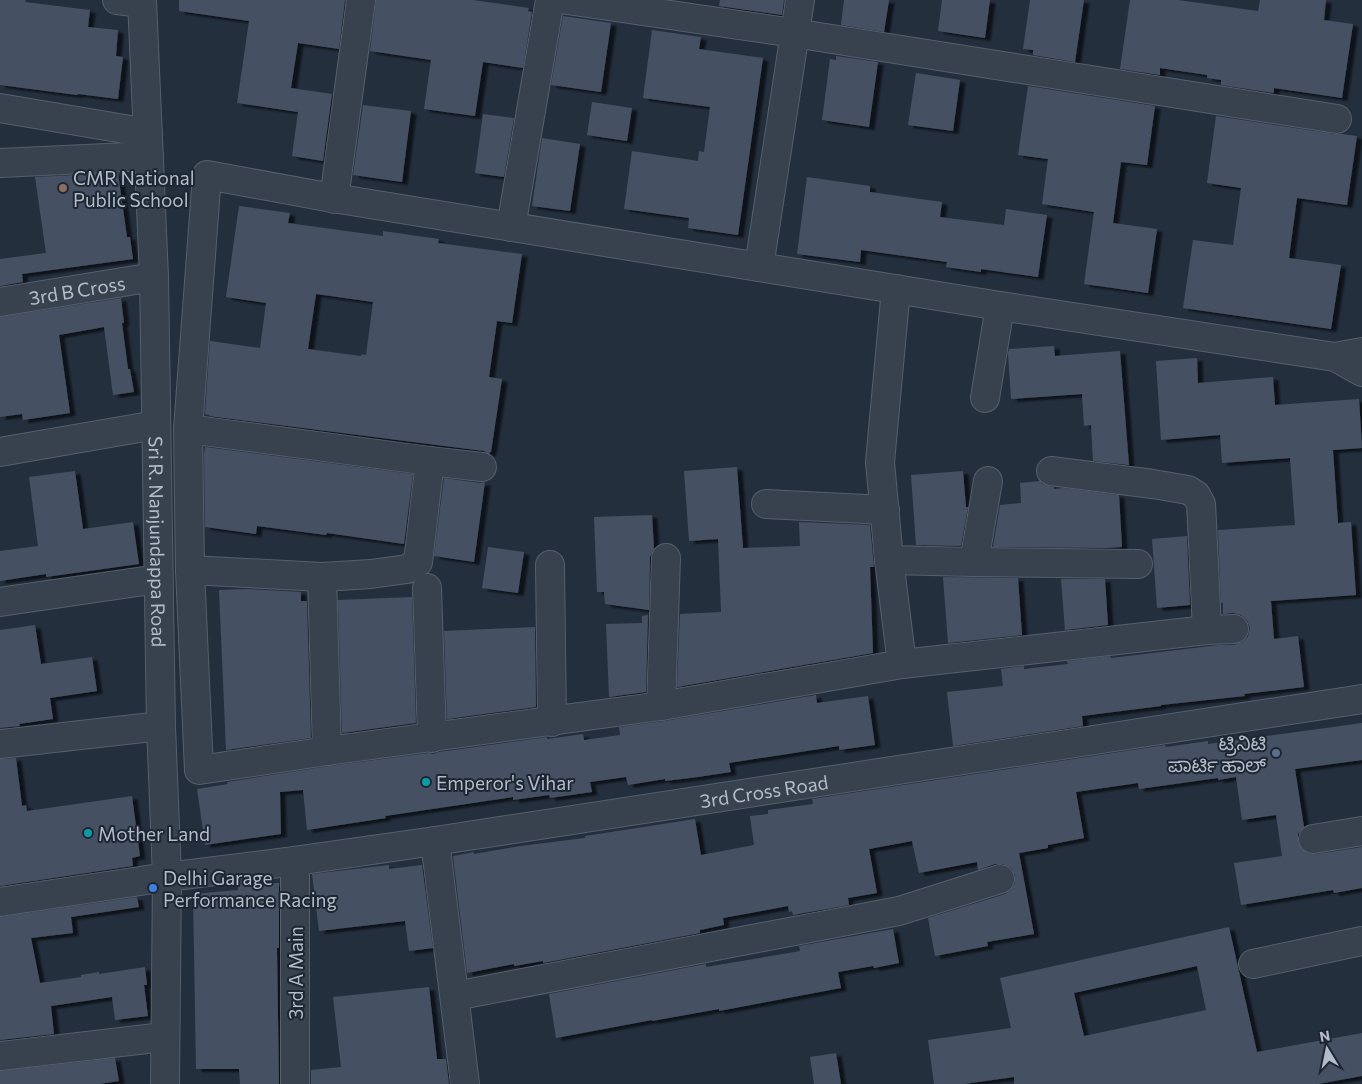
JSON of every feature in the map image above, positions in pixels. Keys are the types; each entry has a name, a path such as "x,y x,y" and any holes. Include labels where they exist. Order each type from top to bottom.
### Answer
{"street":[{"path":"334,198 361,0"},
{"path":"511,227 550,0"},
{"path":"567,0 794,33 1336,119"},
{"path":"759,267 800,0"},
{"name":"Sri R. Nanjundappa Road","path":"134,1 148,145 154,277 160,726 167,877 165,1084"},
{"path":"0,108 148,145"},
{"path":"0,163 148,145"},
{"path":"1234,629 1207,630 902,664 661,706 199,770 190,570 188,429 207,175 334,198 1000,306 1336,357 1362,352"},
{"name":"3rd B Cross","path":"0,302 154,277"},
{"path":"896,289 880,462 889,560 902,664"},
{"path":"985,398 1000,306"},
{"path":"1336,357 1362,372"},
{"path":"0,452 156,425"},
{"path":"188,429 482,467"},
{"path":"190,570 322,577 372,574 407,569 418,562 430,461"},
{"path":"1051,471 1153,484 1188,490 1196,495 1201,504 1207,630"},
{"path":"974,562 988,481"},
{"path":"766,504 884,510"},
{"path":"661,706 666,558"},
{"path":"889,560 1138,564"},
{"path":"550,565 552,722"},
{"path":"322,577 327,751"},
{"path":"0,602 158,579"},
{"path":"428,588 432,738"},
{"name":"3rd Cross Road","path":"0,902 167,877 295,862 1362,699"},
{"path":"0,744 160,726"},
{"path":"1313,838 1362,831"},
{"path":"435,841 466,1084"},
{"name":"3rd A Main","path":"295,862 295,1084"},
{"path":"455,996 899,911 1000,879"},
{"path":"1253,964 1362,941"},
{"path":"0,1056 164,1038"}],"building":[{"path":"0,0 26,0 25,2 90,10 88,27 118,30 116,56 123,57 118,99 0,85"},
{"path":"179,0 345,0 339,49 298,43 291,88 332,94 323,161 292,156 298,112 237,103 249,21 179,11"},
{"path":"376,0 473,0 529,8 528,11 532,12 523,68 483,62 475,116 424,109 431,60 370,51"},
{"path":"720,0 784,0 782,15 719,6"},
{"path":"844,0 889,0 884,32 841,25"},
{"path":"942,0 990,0 985,38 938,31"},
{"path":"1030,0 1084,0 1075,62 1033,55 1033,50 1023,49"},
{"path":"1130,0 1178,0 1258,11 1260,0 1326,0 1324,20 1353,24 1342,98 1274,88 1274,93 1221,85 1221,80 1207,78 1207,75 1160,68 1160,75 1120,69"},
{"path":"563,16 611,23 601,92 551,85"},
{"path":"652,30 701,37 699,49 763,58 738,235 688,228 689,218 624,209 632,151 698,161 699,151 704,152 710,107 643,98"},
{"path":"836,56 878,62 869,127 822,120 830,59 836,60"},
{"path":"916,73 960,80 953,131 908,125"},
{"path":"1028,86 1155,106 1147,165 1121,162 1113,223 1157,229 1148,293 1084,284 1094,212 1042,204 1048,159 1018,155"},
{"path":"592,102 632,108 627,141 587,135"},
{"path":"363,105 411,111 402,182 353,175"},
{"path":"483,114 514,118 504,177 475,173"},
{"path":"1216,116 1357,136 1347,205 1297,198 1289,258 1341,265 1331,329 1183,308 1193,240 1233,245 1241,188 1207,183"},
{"path":"542,138 580,144 570,211 532,206"},
{"path":"118,173 127,237 130,237 133,259 22,274 23,282 0,286 0,259 46,253 35,177"},
{"path":"807,177 870,186 870,192 942,202 940,217 1004,225 1006,209 1047,215 1038,277 981,269 981,272 946,267 947,262 861,250 860,262 797,254"},
{"path":"239,206 290,213 288,223 383,236 383,231 439,239 438,243 522,254 512,323 497,321 489,377 502,379 491,452 489,454 484,451 205,414 210,341 260,348 266,303 226,297","holes":["316,294 373,302 366,355 362,354 361,356 308,349"]},
{"path":"121,298 128,369 130,369 134,392 113,395 104,327 59,335 70,413 23,420 22,414 0,417 0,317"},
{"path":"1054,346 1055,356 1120,351 1129,465 1093,461 1091,425 1084,426 1082,394 1011,399 1009,349"},
{"path":"1197,358 1198,383 1273,377 1275,405 1359,399 1362,448 1333,450 1338,523 1351,522 1356,595 1271,601 1274,639 1298,636 1304,687 1082,716 1083,726 953,746 947,692 1003,686 1001,669 1024,666 1024,669 1068,664 1067,661 1110,656 1111,658 1219,645 1235,645 1248,637 1250,628 1247,620 1241,615 1233,613 1223,614 1218,530 1295,525 1290,458 1222,463 1220,435 1161,440 1156,361"},
{"path":"205,447 413,474 404,544 327,533 326,535 257,526 256,534 205,527"},
{"path":"737,467 743,548 800,546 799,522 870,525 874,567 870,567 873,653 677,687 680,614 721,612 718,539 689,541 684,471"},
{"path":"75,471 83,529 133,522 139,564 46,577 46,574 0,581 0,551 38,546 29,477"},
{"path":"963,471 966,507 968,507 961,546 916,545 911,475"},
{"path":"444,478 485,482 474,562 434,556"},
{"path":"1040,481 1042,484 1054,487 1054,489 1064,488 1119,495 1122,547 993,547 1000,505 1021,503 1020,483"},
{"path":"652,515 654,549 650,557 649,610 605,604 604,592 597,592 594,517"},
{"path":"1187,536 1190,605 1157,608 1152,539"},
{"path":"488,547 524,552 518,593 482,588"},
{"path":"943,577 1018,578 1022,635 948,643"},
{"path":"1061,579 1105,579 1108,625 1065,630"},
{"path":"247,589 301,592 301,601 307,601 311,738 226,750 219,590"},
{"path":"412,597 416,723 342,733 338,600"},
{"path":"648,615 646,692 609,697 606,624 642,623 642,616"},
{"path":"35,625 41,664 92,657 97,691 50,698 53,719 0,728 0,630"},
{"path":"535,627 536,707 447,719 444,631"},
{"path":"816,695 817,703 868,696 875,745 839,750 839,746 729,763 731,772 698,777 665,781 665,779 628,785 626,777 590,782 592,792 550,798 549,795 513,800 513,797 307,830 303,790 280,792 281,834 205,845 197,789 228,784 227,782 329,766 433,754 547,737 547,739 583,734 584,740 620,735 619,727"},
{"path":"1362,723 1362,760 1295,769 1304,827 1298,834 1301,848 1307,853 1316,854 1362,847 1362,888 1334,893 1333,890 1241,905 1234,863 1282,856 1276,815 1242,820 1236,777 1139,789 1138,783 1076,792 1084,838 1048,845 1048,848 1019,853 1034,934 987,942 988,946 935,956 928,918 1005,894 1011,890 1015,883 1015,875 1011,868 1003,864 995,864 978,870 977,862 919,873 912,841 869,849 877,893 848,898 849,905 793,915 792,911 789,912 788,906 723,918 724,925 700,930 700,933 543,963 543,961 514,966 514,964 467,973 453,856 585,838 585,836 695,819 701,855 754,845 750,816 768,814 768,810 813,804 812,799 1165,745 1166,747 1208,741 1208,744"},
{"path":"16,758 22,806 26,805 27,811 132,796 140,856 132,858 133,866 0,886 0,759"},
{"path":"389,865 389,869 422,865 433,948 409,951 405,921 319,931 312,874"},
{"path":"279,883 279,948 277,948 279,1084 240,1084 239,1069 196,1069 193,894 238,890 238,884"},
{"path":"137,897 139,907 71,917 73,933 31,938 40,983 81,977 81,975 99,972 99,974 145,967 147,985 144,985 148,1016 115,1020 112,997 51,1006 54,1034 0,1040 0,917"},
{"path":"1229,927 1257,1052 1362,1033 1362,1076 1318,1084 1014,1084 1014,1077 964,1084 934,1084 928,1040 1011,1028 1000,978","holes":["1197,966 1206,1010 1084,1036 1074,993"]},
{"path":"893,929 899,963 838,972 841,988 719,1011 719,1009 652,1020 556,1038 549,994 706,964 706,967 800,951 799,946"},
{"path":"429,987 437,1059 446,1059 449,1084 311,1084 311,1070 341,1067 333,997"},
{"path":"836,1053 841,1084 814,1084 810,1057"},
{"path":"115,1058 119,1081 99,1084 0,1084 0,1071"}],"place":[{"name":"CMR National Public School","path":"63,188"},
{"name":"ಟ್ರಿನಿಟಿ ಪಾರ್ಟಿ ಹಾಲ್","path":"1276,753"},
{"name":"Emperor's Vihar","path":"426,782"},
{"name":"Mother Land","path":"88,833"},
{"name":"Delhi Garage Performance Racing","path":"153,888"}]}
